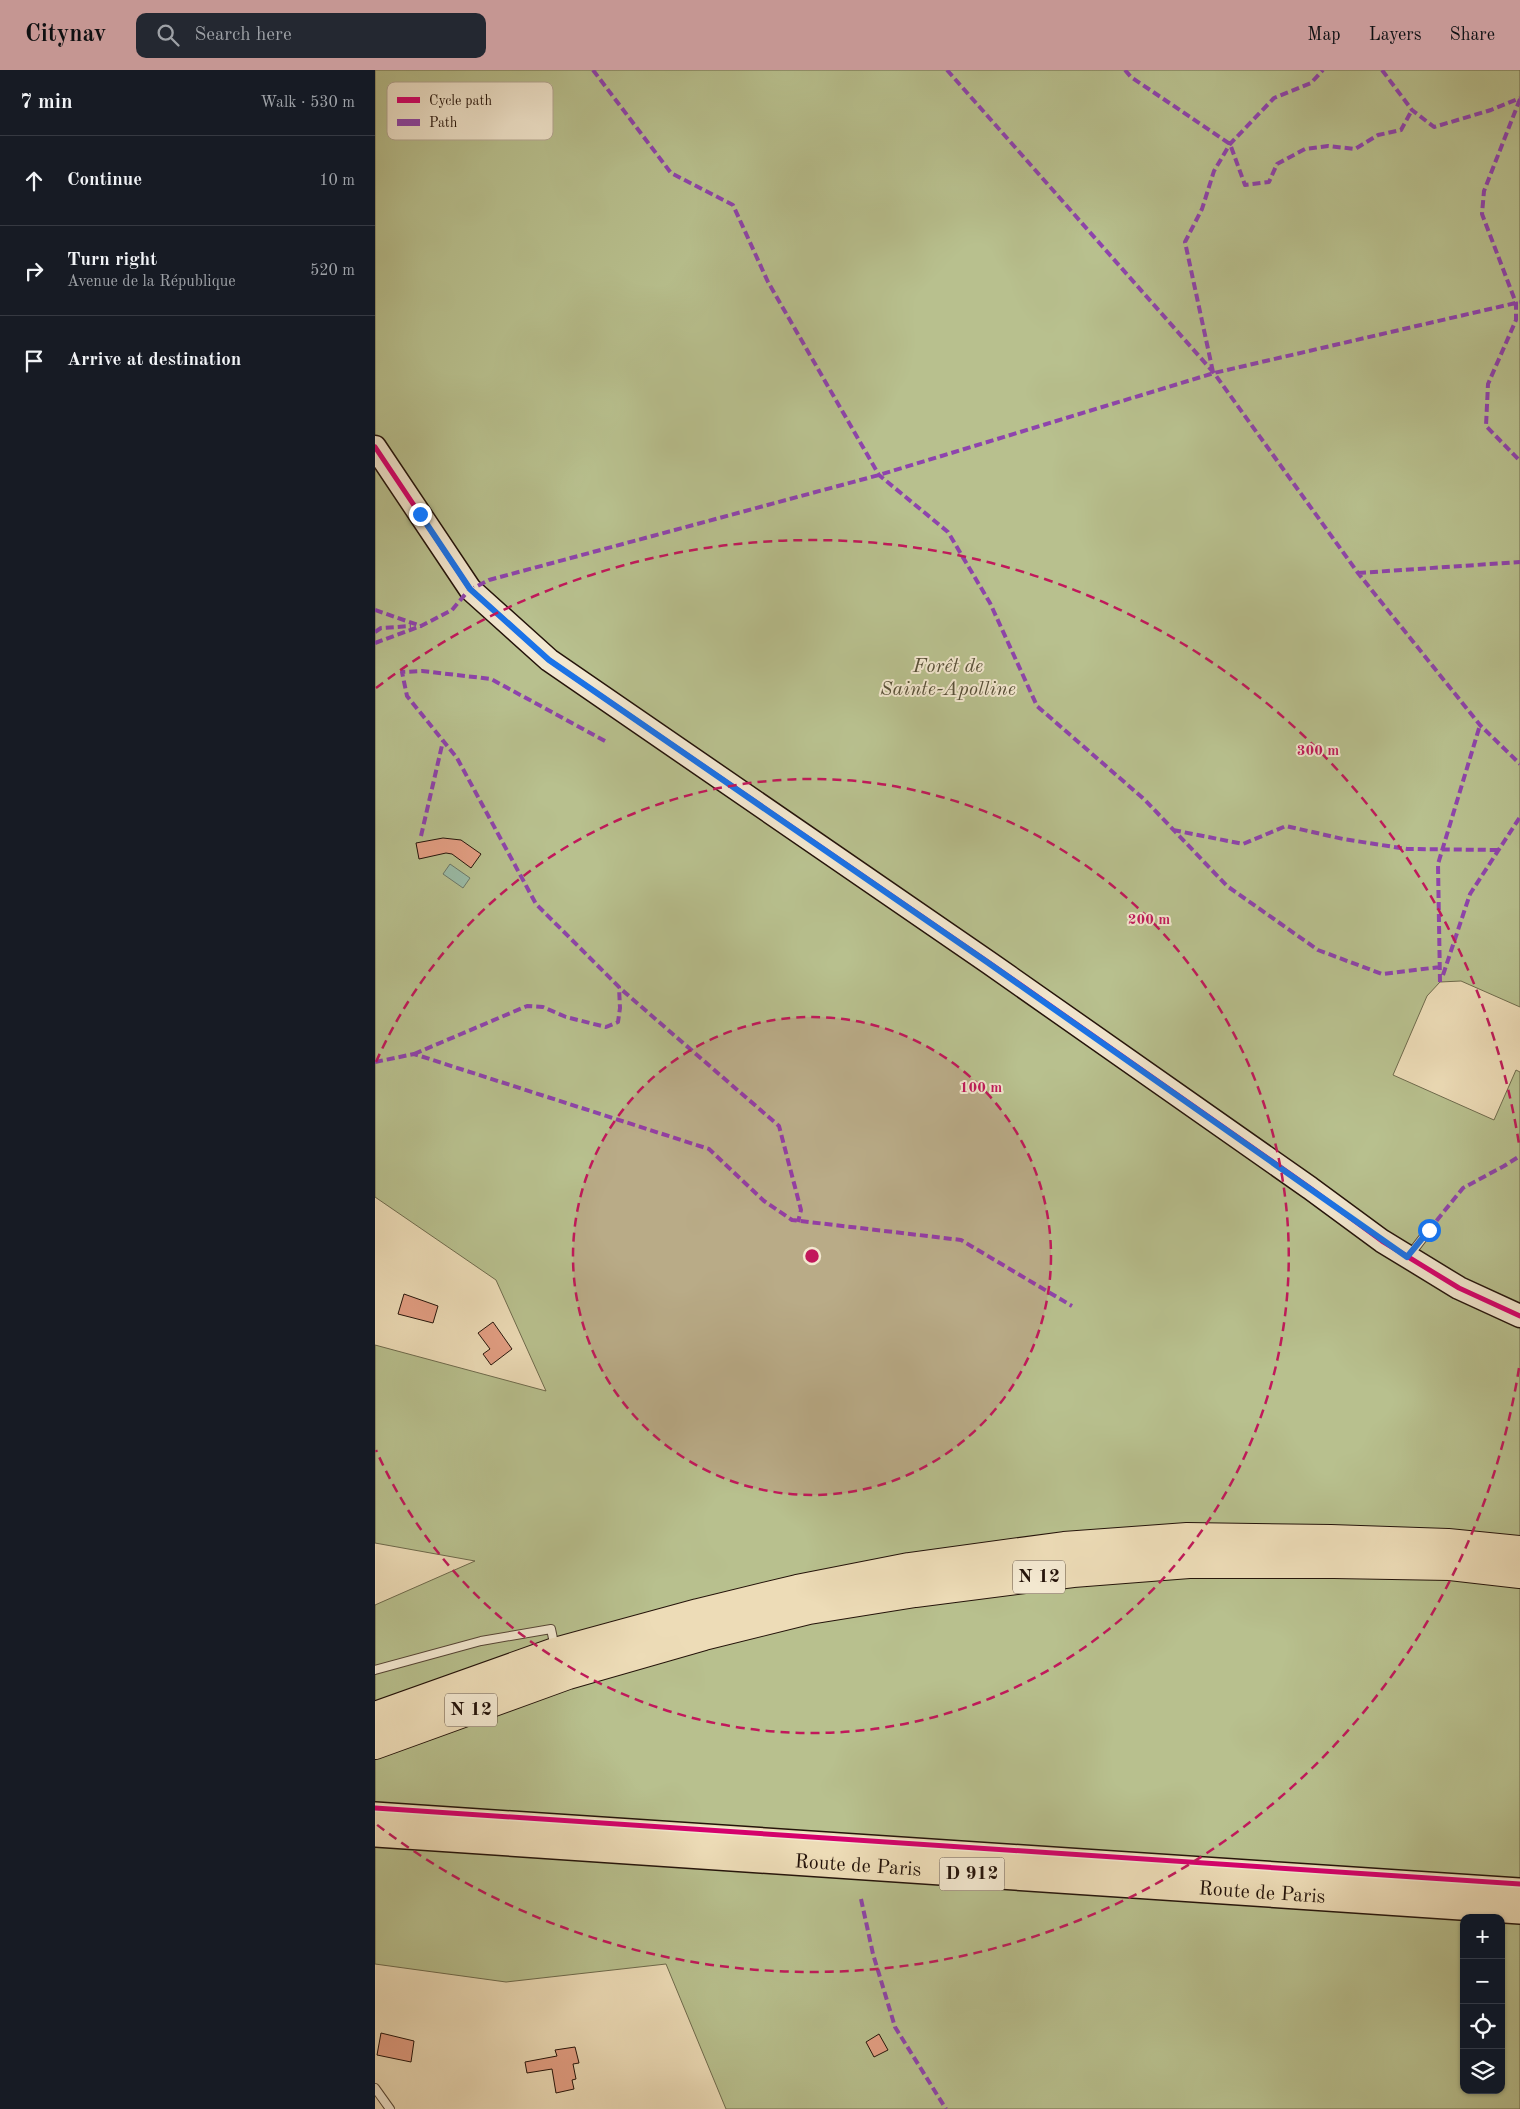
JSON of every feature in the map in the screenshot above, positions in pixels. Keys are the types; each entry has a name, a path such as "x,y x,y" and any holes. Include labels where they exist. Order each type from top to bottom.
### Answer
{"highway":[{"name":"N 12","path":"375,1716 555,1652 698,1613 797,1589 909,1567 1064,1546 1197,1537 1448,1543 1520,1550"},
{"name":"N 12","path":"375,1745 568,1675 704,1636 809,1610 915,1592 1073,1573 1189,1564 1450,1566 1520,1574"}],"main road":[{"path":"375,447 470,589 549,660 972,951 1407,1257 1459,1288 1520,1316"},
{"name":"Route de Paris","path":"375,1814 1520,1891"},
{"name":"Route de Paris","path":"375,1834 1520,1911"}],"lane":[{"path":"1407,1257 1429,1230"},
{"path":"375,1670 481,1641 551,1629 555,1652"},
{"path":"375,2088 390,2109"}],"green space":[{"name":"Forêt de Sainte-Apolline","path":"375,70 1520,70 1520,1007 1461,981 1440,982 1427,996 1393,1075 1494,1120 1516,1070 1520,1072 1520,2109 726,2109 666,1964 506,1982 375,1964 375,1605 475,1561 375,1543 375,1345 546,1391 496,1280 375,1197"}],"shaded area":[{"path":"450,864 470,878 463,888 443,874"}],"building":[{"path":"443,838 461,840 481,854 471,868 452,854 446,853 419,859 416,843"},
{"path":"404,1294 438,1306 433,1323 398,1314"},
{"path":"493,1322 512,1349 491,1365 483,1354 490,1349 478,1333"},
{"path":"381,2033 414,2041 411,2062 377,2055"},
{"path":"879,2034 888,2050 874,2057 866,2042"},
{"path":"575,2047 579,2063 573,2064 576,2079 572,2080 574,2089 556,2093 552,2069 527,2073 525,2062 557,2056 555,2050"}],"marked path":[{"path":"593,70 671,173 733,205 768,282 879,475 948,532 990,603 1037,706 1145,800 1227,886 1318,950 1382,974 1440,967"},
{"path":"947,70 1214,373 1358,573 1480,725 1520,764"},
{"path":"1125,70 1131,77 1230,144 1245,185 1269,182 1277,164 1305,149 1328,146 1355,149 1378,135 1401,130 1412,110"},
{"path":"1213,372 1185,242 1202,209 1214,171 1230,144 1274,98 1311,83 1323,70"},
{"path":"1382,70 1412,110 1434,127 1491,110 1520,98"},
{"path":"1520,99 1484,191 1482,214 1516,303 1516,320 1488,384 1486,426 1520,461"},
{"path":"375,643 421,626 452,610 468,591 489,580 879,475 1214,373 1520,302"},
{"path":"1358,573 1520,562"},
{"path":"375,610 421,626"},
{"path":"375,632 381,628 411,626"},
{"path":"605,741 491,679 422,671 402,672 407,696 457,758 536,904 622,990 779,1126 801,1210 798,1222"},
{"path":"1440,982 1438,864 1480,725"},
{"path":"421,836 443,741"},
{"path":"1443,975 1470,894 1520,817"},
{"path":"1173,830 1243,844 1286,826 1343,839 1407,849 1498,850"},
{"path":"414,1054 527,1006 543,1007 566,1017 606,1027 618,1022 620,1008 619,987"},
{"path":"375,1062 414,1054 709,1149 764,1201 792,1220 961,1240 1072,1306"},
{"path":"1429,1230 1463,1188 1520,1156"},
{"path":"861,1899 873,1954 895,2027 946,2109"}],"cycle path":[{"path":"375,447 470,589 549,660 988,962 1310,1188 1382,1241 1459,1288 1520,1316"},
{"path":"375,1808 1520,1884"}],"route":[{"path":"420,514 470,589 549,660 734,785 1151,1078 1233,1133 1382,1241 1407,1257 1429,1230"}]}
